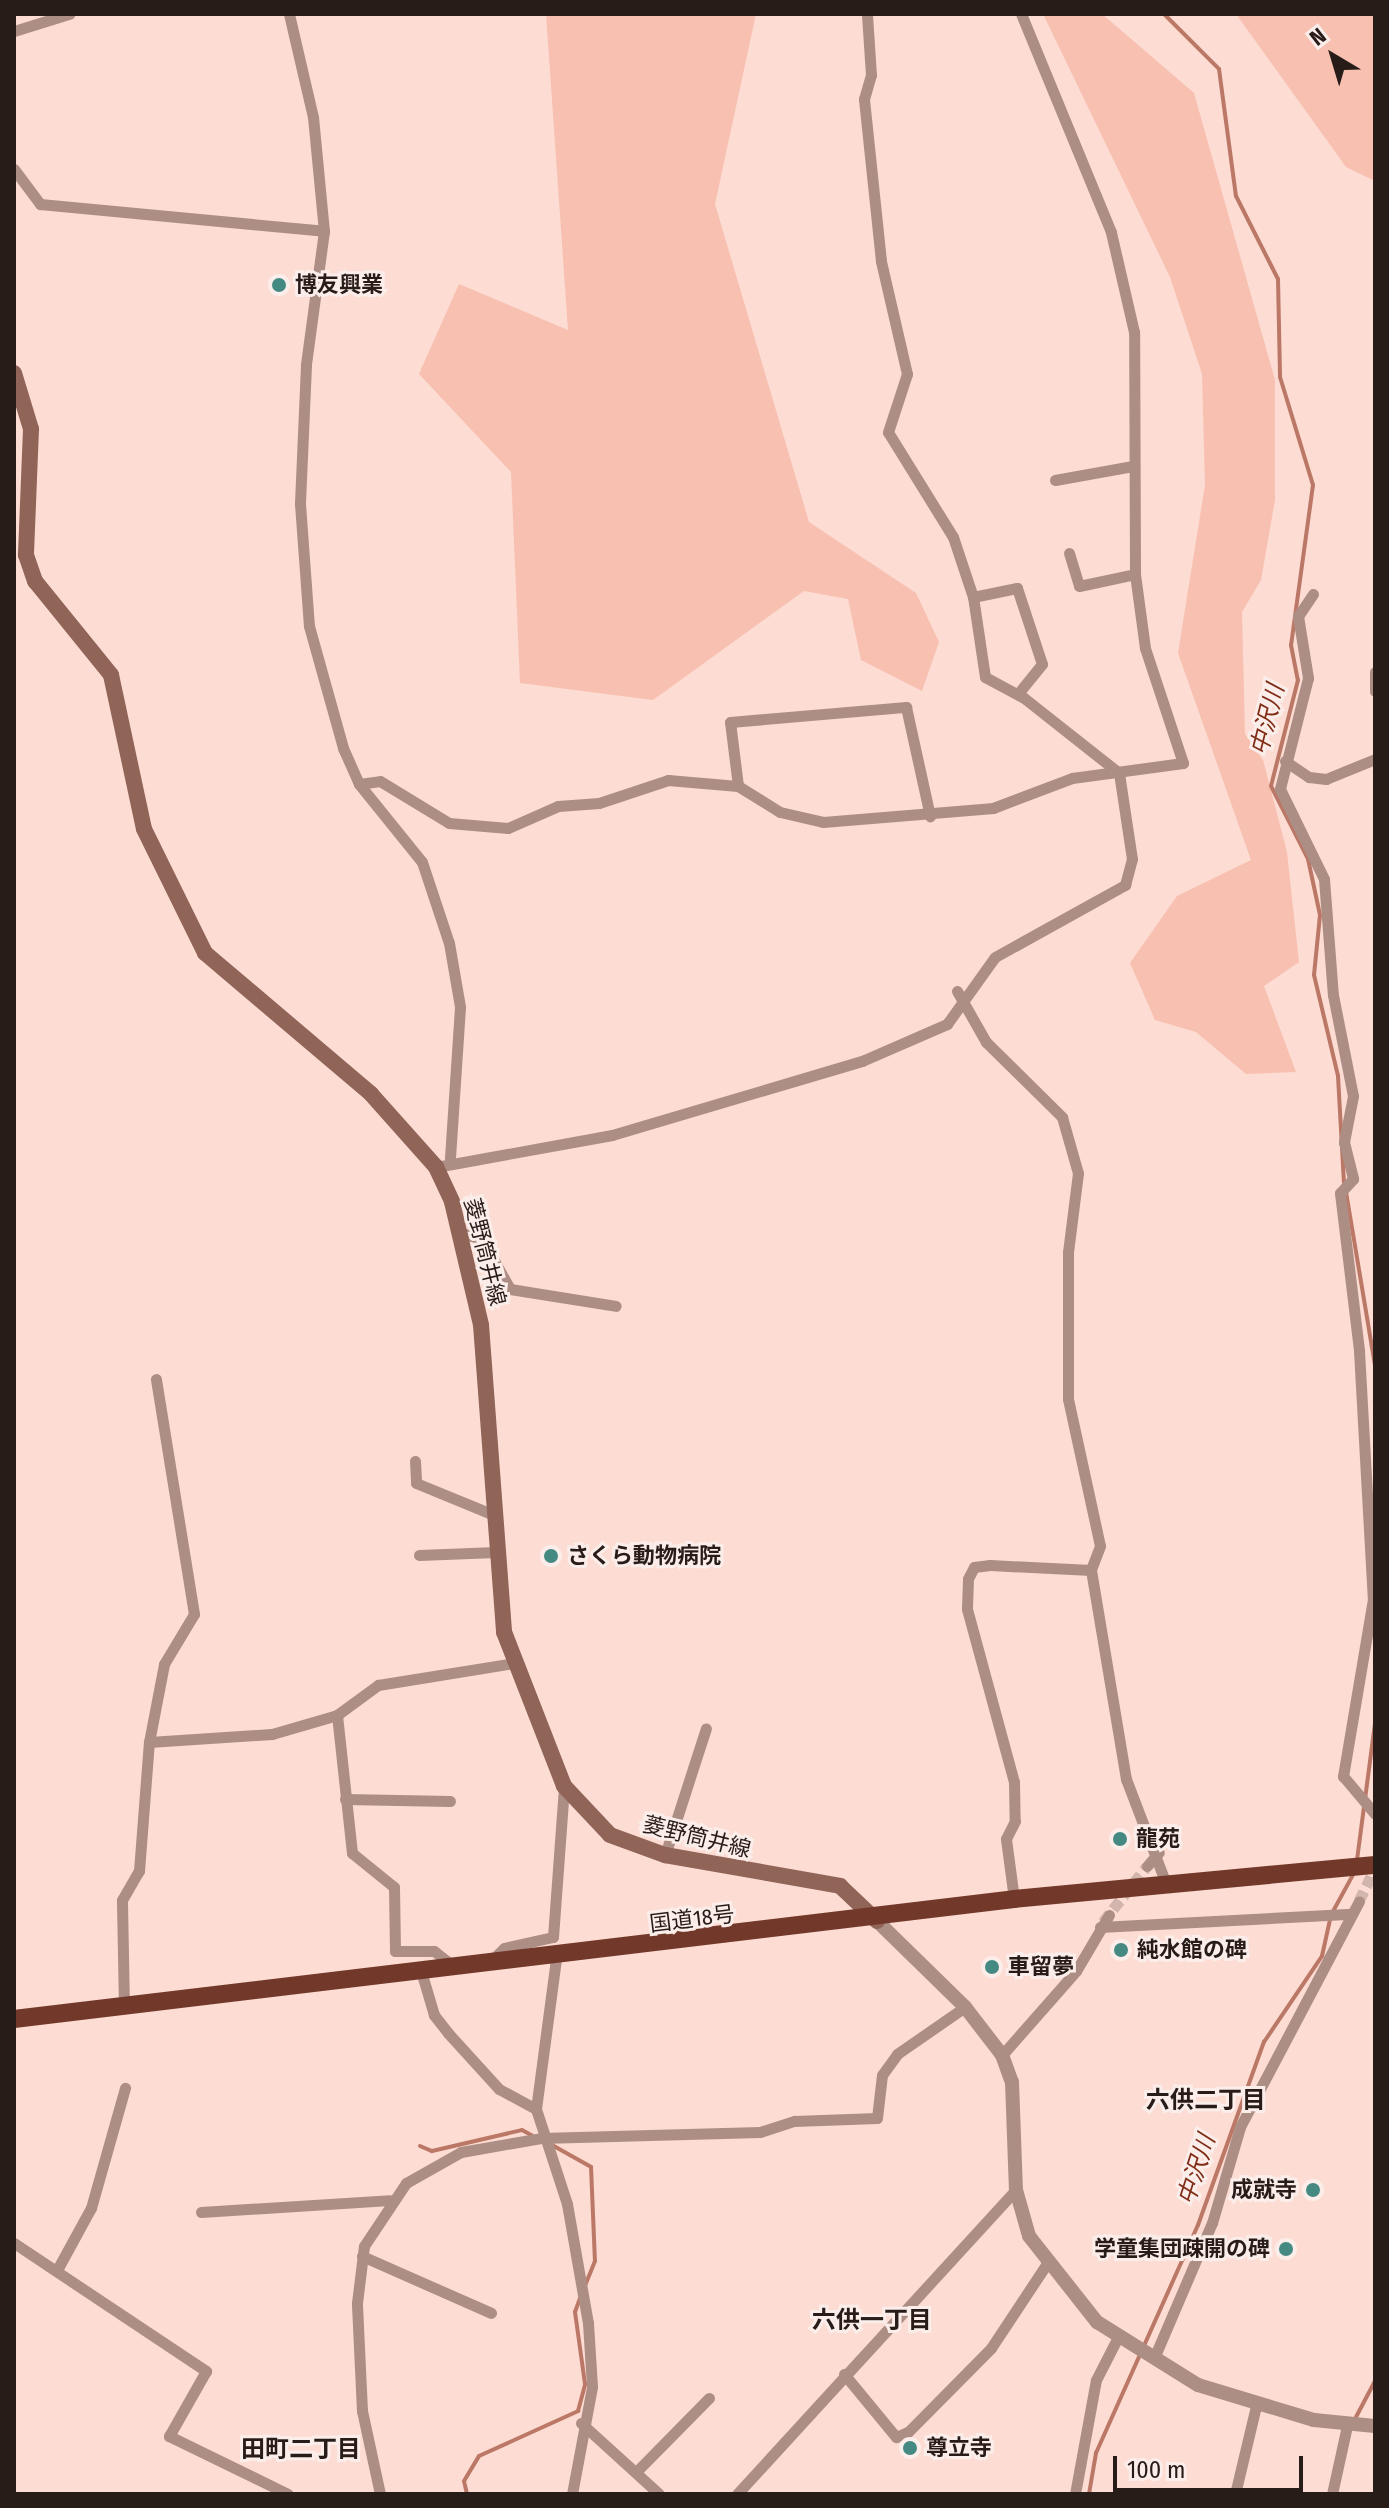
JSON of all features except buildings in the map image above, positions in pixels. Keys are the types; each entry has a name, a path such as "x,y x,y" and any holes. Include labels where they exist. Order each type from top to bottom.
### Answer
{"highway":[{"name":"国道18号","path":"14,2019 877,1921 1014,1899 1375,1865"}],"main road":[{"name":"菱野筒井線","path":"14,373 31,429 26,555 40,587 111,675 144,829 205,953 253,1001 342,1064 443,1163 462,1233 488,1387 496,1552 514,1663 564,1786 610,1835 665,1855 840,1886 877,1921"}],"street":[{"path":"14,31 69,14"},
{"path":"289,14 313,117 324,231 306,365 300,534 324,689 359,784 422,862 449,943 460,1007 443,1163 635,1129 862,1061 947,1024 965,1007 995,957 1125,885 1132,859 1119,773 1018,694 985,677 973,597 953,537 888,432 907,374 881,261 864,99 871,75 867,14"},
{"path":"359,784 380,781 449,823 508,828 652,782 738,786 780,812 823,822 930,816 993,808 1072,778 1183,763 1145,648 1135,574 1134,332 1111,232 1021,14"},
{"path":"14,169 40,204 324,231"},
{"path":"1055,480 1133,466"},
{"path":"1069,553 1079,586 1135,574"},
{"path":"973,597 1017,588 1042,664 1018,694"},
{"path":"1313,594 1298,616 1308,678 1285,761 1282,804 1318,866 1331,908 1333,995 1353,1096 1344,1142 1353,1179 1340,1193 1359,1351 1373,1599 1343,1776 1375,1814"},
{"path":"1375,672 1375,691"},
{"path":"738,786 730,722 906,707 930,816"},
{"path":"1285,761 1309,777 1326,779 1375,759"},
{"path":"957,991 986,1042 1062,1117 1072,1144 1078,1173 1068,1252 1068,1399 1098,1520 1091,1570 1126,1779 1159,1852 1166,1884"},
{"path":"462,1233 482,1239 510,1289 616,1306"},
{"path":"124,2007 122,1900 139,1871 149,1742 164,1664 195,1605 156,1379"},
{"path":"415,1461 416,1483 494,1515"},
{"path":"419,1555 496,1552"},
{"path":"1014,1899 1006,1839 1015,1821 1014,1782 967,1609 968,1579 974,1567 990,1565 1091,1570"},
{"path":"149,1742 272,1734 337,1715 378,1685 514,1663"},
{"path":"337,1715 352,1853 394,1887 395,1951 434,1951 454,1967"},
{"path":"665,1855 706,1728"},
{"path":"488,1964 504,1948 553,1937 564,1786"},
{"path":"345,1799 450,1801"},
{"path":"1147,1866 1159,1852"},
{"path":"1153,2358 1212,2223 1240,2127 1345,1914 1359,1901"},
{"path":"1100,1927 1345,1914"},
{"path":"1002,2055 1076,1971 1109,1915"},
{"path":"877,1921 965,2007 1002,2055 1012,2082 1016,2190 1046,2265 1117,2339 1198,2385 1256,2406 1350,2426 1374,2426"},
{"path":"556,1959 536,2109 541,2138 567,2204 588,2323 592,2387 581,2423 572,2494"},
{"path":"421,1971 434,2015 448,2033 499,2089 536,2109"},
{"path":"380,2494 356,2361 362,2256 390,2200 425,2167 461,2152 541,2138 760,2132 794,2121 877,2118 882,2075 897,2054 965,2007"},
{"path":"57,2270 91,2208 125,2088"},
{"path":"737,2494 1016,2190"},
{"path":"201,2212 390,2200"},
{"path":"14,2243 206,2371 169,2436 288,2494"},
{"path":"362,2256 491,2313"},
{"path":"844,2374 896,2437 908,2432 991,2348 1046,2265"},
{"path":"1075,2494 1096,2380 1117,2339"},
{"path":"636,2472 709,2398"},
{"path":"1235,2494 1256,2406"},
{"path":"581,2423 659,2494"},
{"path":"1332,2494 1350,2426"}],"shaded area":[{"path":"546,14 756,14 715,204 809,522 916,593 939,642 922,691 861,660 848,599 804,591 653,700 520,683 511,472 419,374 459,284 568,330"},
{"path":"1043,14 1102,14 1194,93 1275,380 1275,500 1261,580 1242,612 1245,734 1263,760 1287,852 1299,962 1264,986 1296,1072 1246,1074 1196,1032 1155,1020 1130,963 1177,896 1251,860 1178,653 1205,485 1202,374 1170,277"},
{"path":"1236,14 1375,14 1375,181 1346,167"}],"waterway":[{"name":"中沢川","path":"1164,14 1219,69 1236,196 1278,279 1280,377 1313,485 1291,645 1298,680 1271,786 1308,859 1320,915 1314,975 1338,1076 1344,1183"},
{"name":"中沢川","path":"1346,1192 1375,1366"},
{"name":"中沢川","path":"1357,1860 1375,1724"},
{"name":"中沢川","path":"1089,2494 1096,2453 1198,2225 1264,2042 1322,1956 1331,1915 1354,1873"},
{"path":"420,2146 432,2151 522,2130 533,2136"},
{"path":"552,2145 591,2167 595,2261 585,2286"},
{"path":"467,2494 464,2481 479,2456 578,2411 585,2384 575,2312 580,2298"},
{"path":"1356,2417 1375,2381"}],"tunnel":[{"path":"1103,1922 1147,1866"},
{"path":"1359,1901 1375,1868"}],"place":[{"name":"博友興業","path":"279,285"},
{"name":"さくら動物病院","path":"551,1556"},
{"name":"龍苑","path":"1120,1839"},
{"name":"純水館の碑","path":"1121,1950"},
{"name":"車留夢","path":"992,1967"},
{"name":"成就寺","path":"1313,2190"},
{"name":"学童集団疎開の碑","path":"1286,2249"},
{"name":"尊立寺","path":"910,2448"}],"district":[{"name":"六供二丁目","path":"1206,2101"},
{"name":"六供一丁目","path":"872,2321"},
{"name":"田町二丁目","path":"301,2450"}]}
